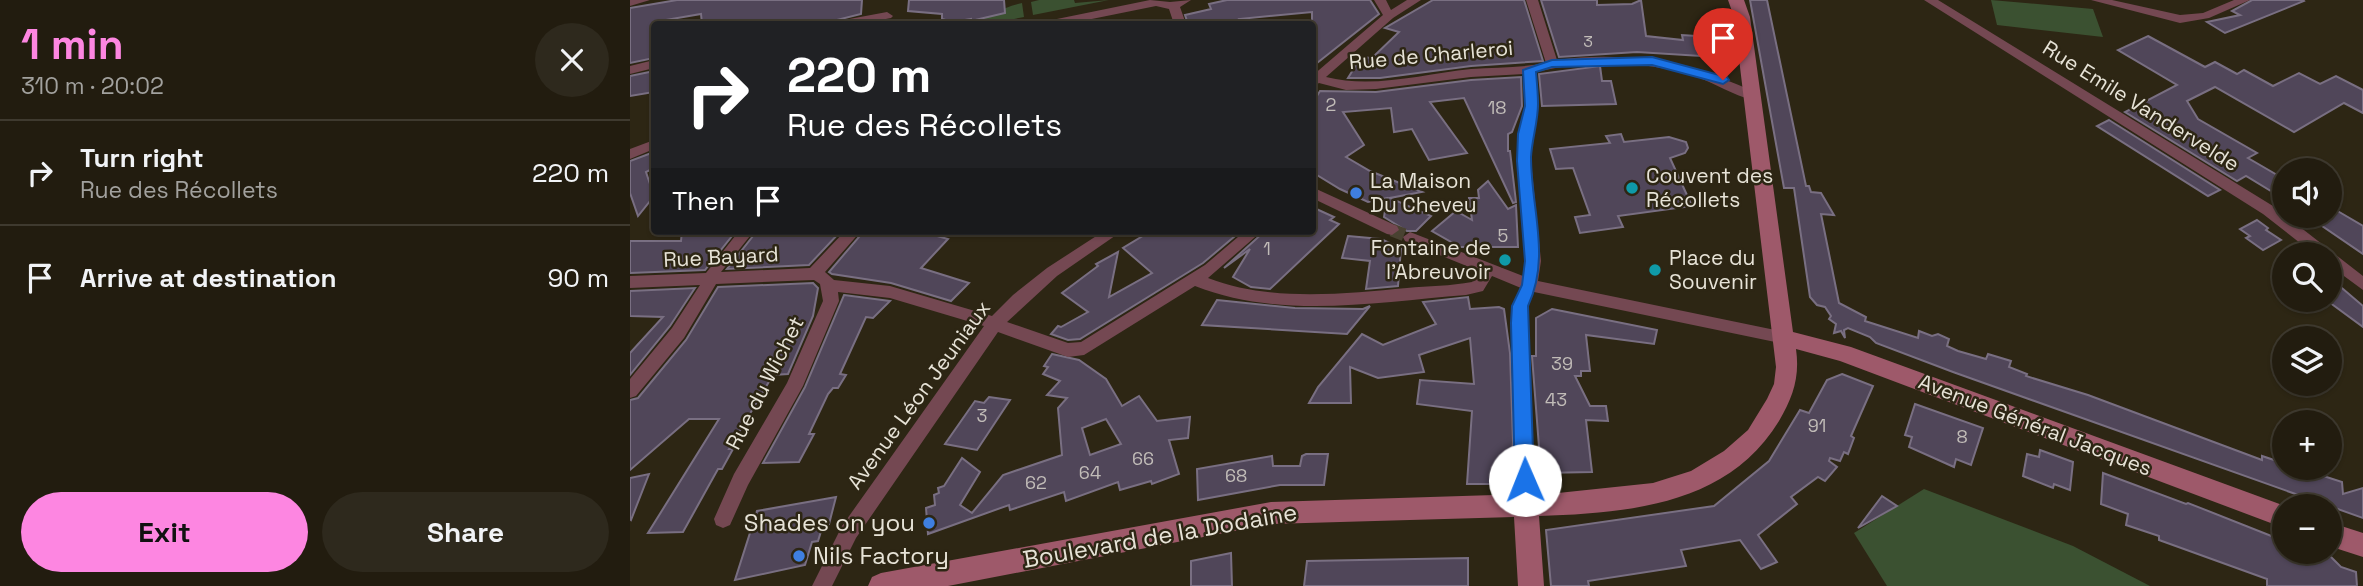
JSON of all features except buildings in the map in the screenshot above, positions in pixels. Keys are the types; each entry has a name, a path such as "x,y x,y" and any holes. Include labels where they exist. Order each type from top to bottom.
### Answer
{"main road":[{"name":"Boulevard de la Dodaine","path":"881,586 1271,513 1587,502 1653,494 1698,480 1733,458 1756,437 1781,393 1787,367 1762,185 1761,153 1742,17 1736,0"},
{"name":"Avenue Général Jacques","path":"1785,338 1843,353 2272,513"},
{"path":"1526,505 1531,586"},
{"path":"2342,538 2363,545"}],"street":[{"path":"630,2 644,0"},
{"path":"887,20 888,0"},
{"path":"1380,0 1389,16"},
{"path":"1316,80 1389,16 1415,0"},
{"path":"1532,0 1552,63"},
{"name":"Rue Emile Vandervelde","path":"1930,0 2268,210 2309,242"},
{"path":"2097,0 2180,19 2205,16 2244,0"},
{"path":"1066,21 1156,1 1179,3 1180,21"},
{"path":"1530,70 1552,63 1652,61 1723,80 1752,96"},
{"path":"630,70 651,66"},
{"name":"Rue de Charleroi","path":"1316,81 1346,86 1376,85 1471,73 1530,70 1532,106 1525,134 1524,161 1533,261 1530,285 1520,306 1526,505"},
{"path":"630,154 651,145"},
{"path":"1316,194 1392,230"},
{"path":"630,391 684,325 715,269 744,235"},
{"path":"850,235 814,274 824,277 831,285 860,285 881,290 1068,350 1084,348 1194,279 1250,235"},
{"name":"Avenue Léon Jeuniaux","path":"822,586 849,532 994,325 1019,299 1052,272 1109,235"},
{"path":"1410,237 1530,285 1785,338"},
{"path":"2342,267 2363,284"},
{"path":"1194,279 1236,295 1329,300 1477,287 1488,269"},
{"name":"Rue Bayard","path":"630,282 814,274"},
{"name":"Rue du Wichet","path":"723,519 741,480 799,375 831,301 831,285"}],"green space":[{"path":"1074,0 1075,3 1109,0 1033,15 1031,2"},
{"path":"1991,0 2093,9 2103,37 1997,25"},
{"path":"1022,3 1024,17 1004,21 972,21 985,17"},
{"path":"971,14 972,21 956,21"},
{"path":"1924,489 2073,546 2150,586 1887,586 1854,533"}],"tunnel":[{"path":"1392,230 1410,237"}],"place":[{"name":"Couvent des Récollets","path":"1632,188"},
{"name":"La Maison Du Cheveu","path":"1356,193"},
{"name":"Fontaine de l'Abreuvoir","path":"1505,260"},
{"name":"Place du Souvenir","path":"1655,270"},
{"name":"Shades on you","path":"929,523"},
{"name":"Nils Factory","path":"799,556"}],"route":[{"path":"1525,480 1520,306 1530,285 1533,261 1524,161 1525,134 1532,106 1530,70 1552,63 1652,61 1723,80"}]}
